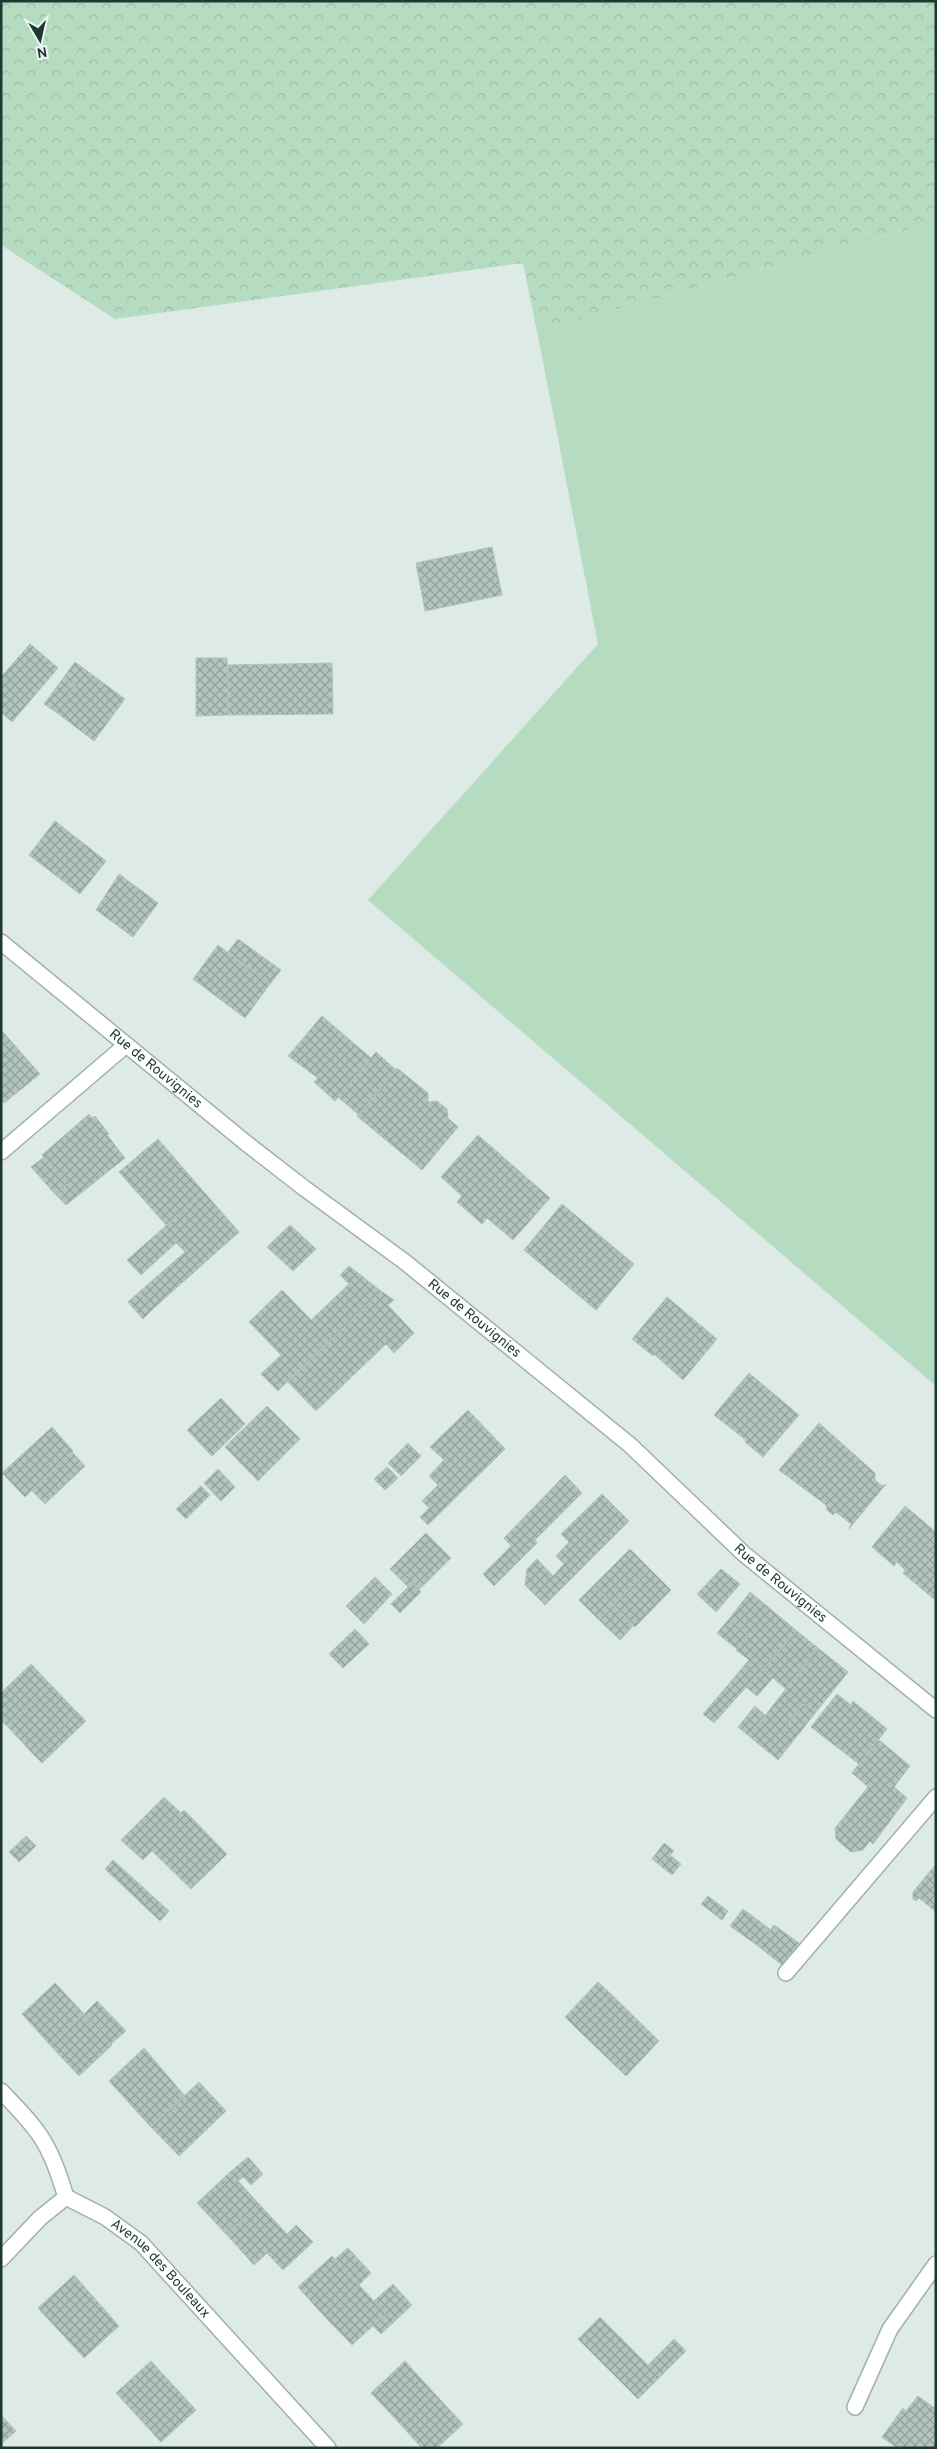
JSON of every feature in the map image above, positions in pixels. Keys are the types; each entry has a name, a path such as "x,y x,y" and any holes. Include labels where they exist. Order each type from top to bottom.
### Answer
{"street":[{"name":"Rue de Rouvignies","path":"1,942 304,1188 424,1276 630,1445 744,1554 936,1710"},
{"path":"1,1152 126,1044"},
{"path":"786,1973 936,1797"},
{"path":"1,2091 32,2125 44,2142 53,2159 66,2197 40,2218 1,2259"},
{"name":"Avenue des Bouleaux","path":"66,2197 105,2216 141,2243 328,2448"},
{"path":"855,2407 890,2329 936,2264"}],"green space":[{"path":"1,1 936,1 936,222 537,331 523,263 115,319 1,245"},
{"path":"936,222 936,1386 368,900 598,644 537,331"}],"building":[{"path":"492,547 502,595 425,611 416,563"},
{"path":"30,644 58,668 12,722 1,712 1,677"},
{"path":"196,658 227,658 228,715 196,716"},
{"path":"75,662 125,699 94,741 56,712 75,685 64,677"},
{"path":"332,663 333,714 228,715 228,665"},
{"path":"64,677 75,685 56,712 44,704"},
{"path":"55,821 106,861 80,894 29,855"},
{"path":"119,874 158,903 133,937 96,910"},
{"path":"238,939 281,970 270,984 228,952"},
{"path":"218,945 270,984 245,1018 193,979"},
{"path":"322,1016 371,1058 335,1101 314,1082 318,1078 288,1056"},
{"path":"1,1030 11,1041 1,1049"},
{"path":"11,1041 40,1074 4,1103 1,1099 1,1049"},
{"path":"376,1052 396,1070 359,1115 338,1097"},
{"path":"397,1068 428,1093 428,1102 437,1101 447,1109 448,1118 458,1127 422,1170 357,1116"},
{"path":"89,1114 92,1118 95,1116 125,1158 66,1205 55,1194 66,1185 42,1155"},
{"path":"478,1135 550,1198 513,1240 487,1218 482,1224 457,1202 462,1196 441,1177"},
{"path":"158,1139 204,1192 166,1225 119,1172"},
{"path":"44,1157 66,1185 55,1194 31,1167"},
{"path":"204,1192 239,1232 154,1308 139,1292 185,1252 176,1243 141,1275 127,1260"},
{"path":"562,1204 634,1264 596,1310 524,1250"},
{"path":"290,1225 316,1249 293,1271 267,1247"},
{"path":"349,1266 381,1291 278,1391 261,1374 281,1355 249,1322 282,1290 311,1320 349,1284 340,1275"},
{"path":"381,1291 394,1300 388,1305 414,1333 394,1353 386,1344 316,1411 288,1382"},
{"path":"139,1292 154,1308 143,1319 128,1302"},
{"path":"667,1297 717,1339 683,1380 654,1354 653,1356 632,1339"},
{"path":"749,1373 799,1415 763,1457 745,1442 746,1440 714,1415"},
{"path":"221,1398 245,1424 212,1456 187,1430"},
{"path":"267,1406 300,1439 258,1481 225,1447"},
{"path":"468,1410 505,1449 428,1525 420,1517 429,1508 422,1501 438,1485 429,1476 444,1460 430,1447"},
{"path":"819,1423 875,1473 875,1480 882,1486 886,1484 849,1529 851,1524 836,1512 833,1515 827,1510 826,1505 779,1470"},
{"path":"52,1427 73,1451 25,1497 2,1473"},
{"path":"408,1443 421,1456 401,1476 388,1463"},
{"path":"72,1452 85,1466 45,1504 32,1491"},
{"path":"387,1467 398,1478 385,1490 374,1479"},
{"path":"218,1469 235,1487 221,1501 204,1483"},
{"path":"565,1475 582,1493 535,1540 537,1543 522,1558 504,1538"},
{"path":"201,1486 210,1495 186,1519 176,1509"},
{"path":"602,1494 629,1521 545,1605 525,1585 527,1569 537,1559 553,1576 564,1564 556,1556 569,1542 561,1534"},
{"path":"905,1506 936,1532 935,1600 903,1573 905,1570 897,1562 894,1566 872,1547"},
{"path":"426,1533 451,1558 424,1585 410,1572 401,1580 390,1569"},
{"path":"511,1546 522,1558 494,1586 483,1574"},
{"path":"630,1549 650,1569 614,1605 594,1585"},
{"path":"650,1569 671,1590 635,1627 614,1605"},
{"path":"721,1569 740,1584 716,1612 697,1594"},
{"path":"410,1572 424,1585 419,1589 413,1582 408,1587 401,1580"},
{"path":"375,1577 392,1594 364,1624 346,1606"},
{"path":"413,1582 421,1592 400,1613 391,1604"},
{"path":"594,1585 614,1605 599,1620 579,1600"},
{"path":"750,1592 797,1631 739,1695 728,1685 749,1660 736,1650 748,1635 729,1619"},
{"path":"614,1605 634,1625 620,1640 599,1620"},
{"path":"729,1619 748,1635 737,1649 717,1633"},
{"path":"355,1629 369,1644 343,1668 329,1654"},
{"path":"797,1631 818,1648 786,1689 773,1678 757,1696 746,1687"},
{"path":"818,1648 848,1672 816,1712 804,1704 782,1731 794,1740 778,1760 749,1736"},
{"path":"31,1664 50,1684 7,1726 1,1721 1,1693"},
{"path":"50,1684 77,1712 33,1754 7,1726"},
{"path":"728,1685 739,1695 714,1723 703,1714"},
{"path":"837,1694 851,1705 853,1701 887,1729 859,1764 811,1727"},
{"path":"804,1704 816,1712 794,1740 782,1731"},
{"path":"755,1706 765,1715 749,1736 738,1727"},
{"path":"77,1712 86,1721 42,1763 33,1754"},
{"path":"878,1739 910,1766 894,1787 907,1798 873,1844 870,1841 863,1850 851,1852 836,1839 835,1828 868,1787 852,1773"},
{"path":"164,1797 181,1813 184,1810 227,1854 191,1889 152,1851 143,1860 121,1840"},
{"path":"26,1836 36,1846 19,1862 9,1852"},
{"path":"664,1843 674,1851 670,1855 681,1864 672,1875 652,1859"},
{"path":"113,1860 169,1911 160,1921 105,1869"},
{"path":"936,1864 936,1912 919,1898 916,1901 913,1899 913,1892"},
{"path":"708,1896 728,1911 722,1920 701,1904"},
{"path":"743,1909 771,1930 758,1946 730,1926"},
{"path":"774,1925 799,1943 782,1965 758,1946"},
{"path":"598,1982 611,1994 577,2029 565,2017"},
{"path":"55,1983 84,2014 50,2045 22,2014"},
{"path":"611,1994 659,2041 626,2076 577,2029"},
{"path":"97,2001 126,2031 111,2044 84,2014"},
{"path":"84,2014 112,2045 79,2076 50,2045"},
{"path":"144,2048 184,2095 151,2127 109,2081"},
{"path":"199,2082 226,2111 179,2156 151,2127"},
{"path":"248,2157 263,2174 251,2185 243,2177 238,2181 230,2172"},
{"path":"230,2172 259,2204 226,2234 197,2203"},
{"path":"259,2204 287,2234 296,2225 313,2242 283,2270 267,2253 254,2265 226,2234"},
{"path":"348,2248 371,2273 359,2285 335,2259"},
{"path":"332,2256 359,2285 325,2317 298,2287"},
{"path":"74,2275 119,2326 84,2358 38,2308"},
{"path":"393,2284 412,2305 381,2334 373,2326 386,2314 374,2301"},
{"path":"359,2285 386,2314 352,2345 325,2317"},
{"path":"600,2317 648,2365 674,2339 686,2351 638,2399 578,2339"},
{"path":"151,2361 196,2410 161,2442 116,2393"},
{"path":"405,2361 434,2393 400,2424 371,2393"},
{"path":"434,2393 463,2424 437,2448 422,2448 400,2424"},
{"path":"918,2396 936,2409 936,2448 897,2448 882,2437 903,2408 906,2411"},
{"path":"1,2415 16,2431 1,2444"}]}
